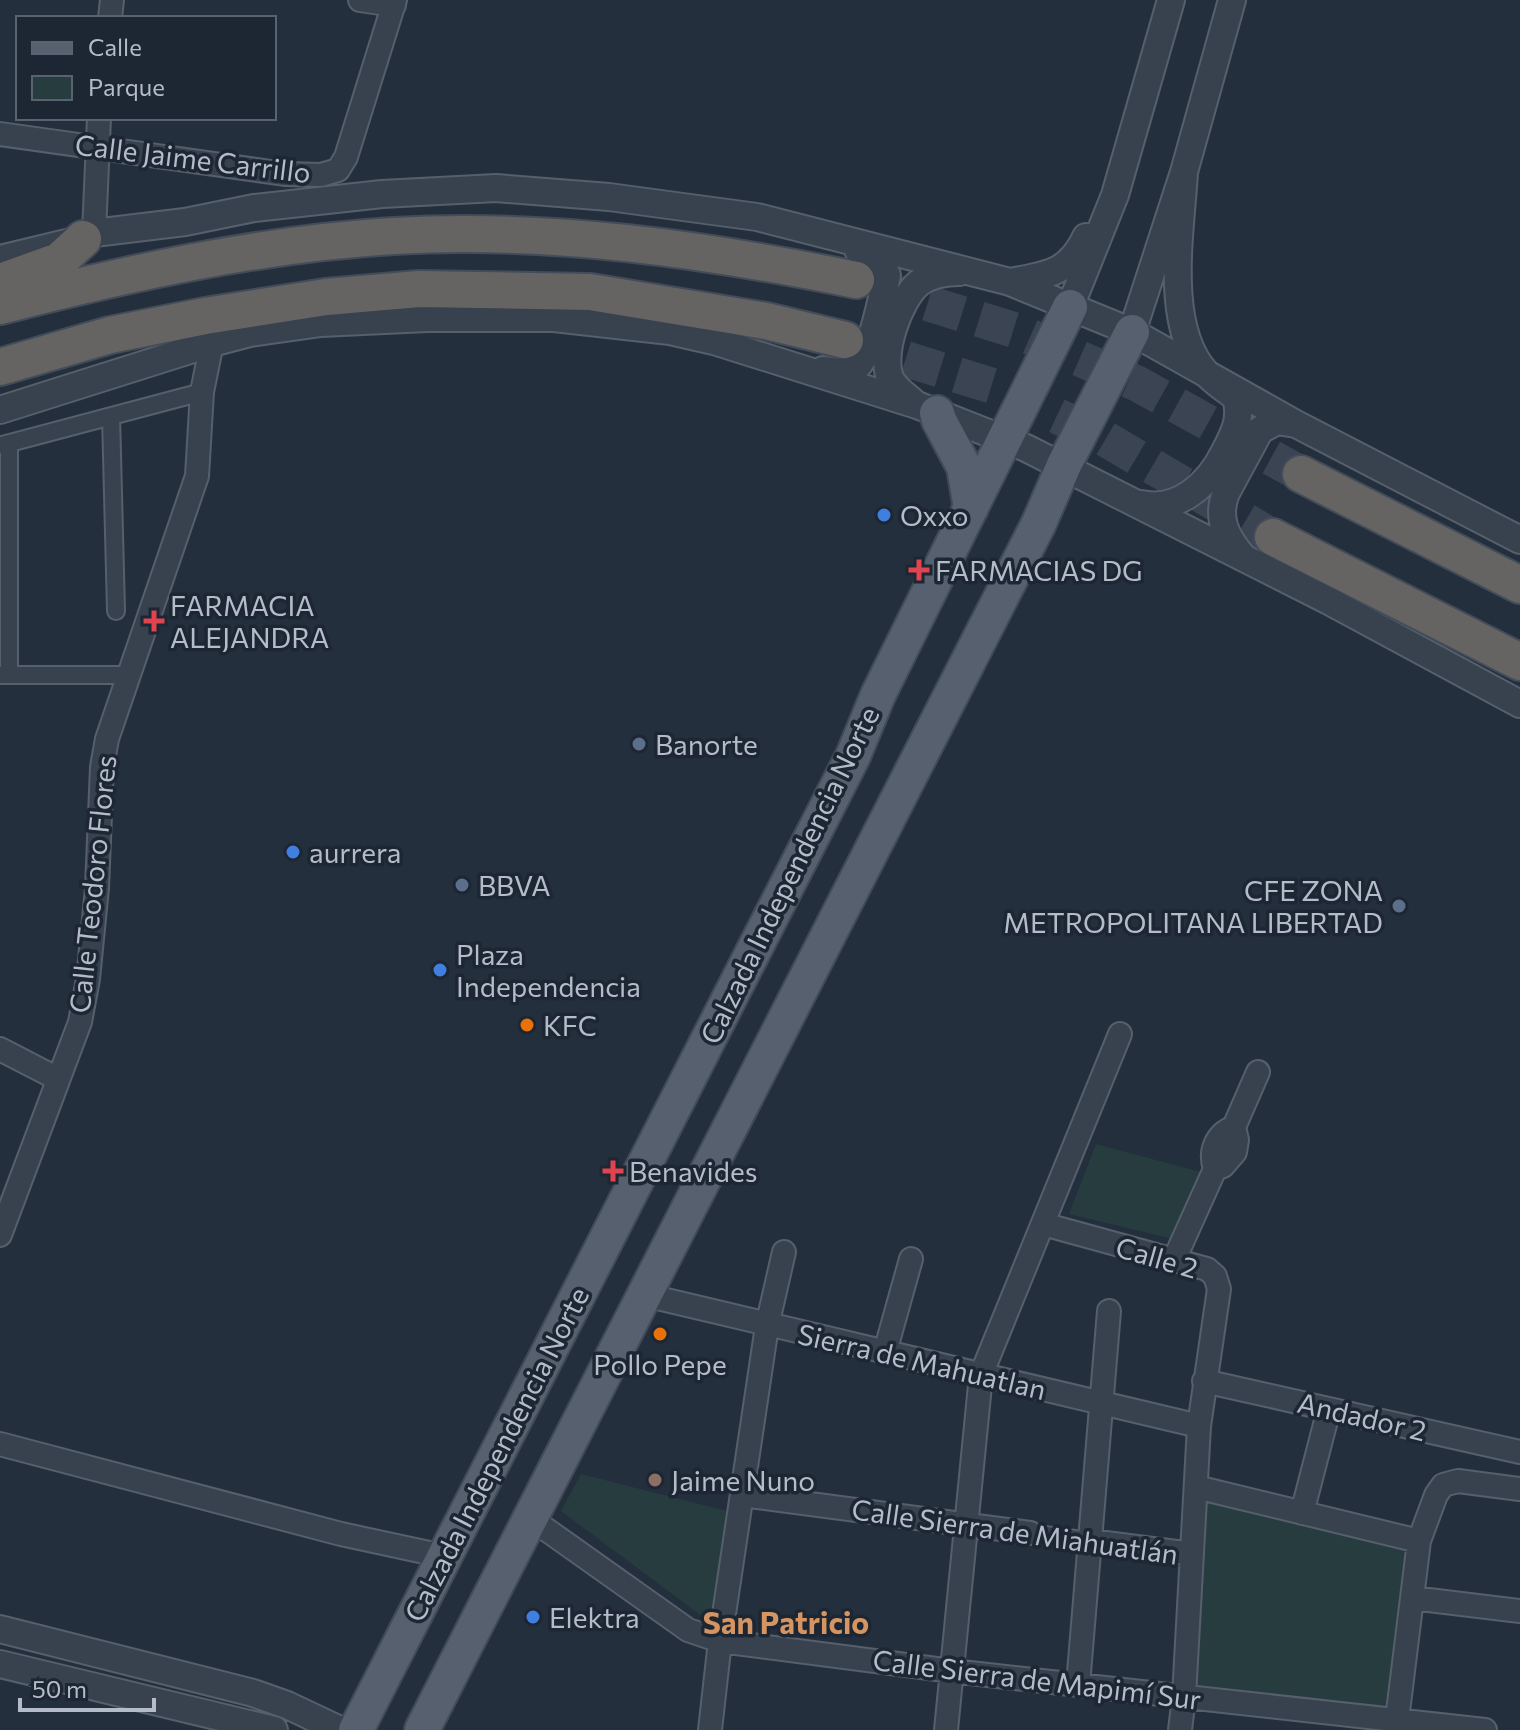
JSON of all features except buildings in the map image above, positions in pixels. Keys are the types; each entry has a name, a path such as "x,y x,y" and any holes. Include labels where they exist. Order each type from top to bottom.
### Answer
{"highway":[{"path":"0,282 59,261 88,236"},
{"path":"0,306 182,263 296,245 393,236 554,236 745,257 856,280"},
{"path":"0,367 110,335 205,316 326,297 419,289 590,292 766,321 845,340"},
{"path":"1301,474 1520,585"},
{"path":"1273,537 1520,662"}],"main road":[{"name":"Calzada Independencia Norte","path":"356,1730 853,756 878,695 1070,307"},
{"path":"422,1730 1039,523 1064,465 1132,332"},
{"path":"927,409 939,420 964,467 970,487 971,508"}],"street":[{"path":"360,0 395,3"},
{"name":"Calzada Independencia Norte","path":"1070,307 1115,195 1171,0"},
{"path":"1132,332 1184,172 1232,0"},
{"name":"Calle Jaime Carrillo","path":"0,134 285,174 321,175 338,170 346,157 395,3"},
{"path":"88,236 99,120"},
{"path":"1135,502 1156,507 1177,501 1207,482 1215,473 1237,428 1239,412 1236,397 1206,374 1189,342 1180,315 1184,172"},
{"path":"0,259 88,236 325,200 397,193 496,188 757,217 1010,282 1132,332 1296,424 1520,540"},
{"path":"1010,282 1058,271 1067,265 1086,235 1109,209 1115,195"},
{"path":"792,367 851,371 860,365 880,315 887,275 876,260 835,238"},
{"path":"927,409 897,389 888,370 887,348 904,302 919,284 943,272 972,271"},
{"path":"0,410 212,343 250,333 321,323 427,318 554,318 670,331 714,341 927,409 1064,465 1520,704"},
{"name":"Calle Teodoro Flores","path":"0,1235 80,1022 88,979 97,888 102,767 107,739 197,476 202,392 212,343"},
{"path":"129,675 5,675 5,444 202,392"},
{"path":"111,416 116,611"},
{"path":"1242,556 1222,523 1222,503 1226,493 1260,430 1277,421 1296,424"},
{"path":"946,1730 981,1375 1080,1133 1093,1125 1099,1114 1101,1101 1097,1091 1120,1034"},
{"path":"0,1049 58,1079"},
{"path":"1174,1260 1215,1169 1223,1166 1235,1152 1237,1140 1234,1127 1258,1072"},
{"name":"Calle 2","path":"1043,1224 1207,1269 1215,1276 1219,1289 1199,1426 1180,1730"},
{"path":"710,1730 720,1641 767,1326 784,1252"},
{"path":"885,1352 911,1259"},
{"name":"Sierra de Mahuatlan","path":"645,1295 1199,1426"},
{"path":"1078,1685 1109,1311"},
{"name":"Andador 2","path":"1204,1381 1520,1452"},
{"path":"1302,1513 1329,1409"},
{"path":"0,1444 341,1534 443,1556"},
{"path":"1397,1720 1419,1541 1436,1495 1443,1485 1458,1481 1520,1489"},
{"path":"1196,1487 1419,1541"},
{"name":"Calle Sierra de Miahuatlán","path":"742,1495 1192,1554"},
{"name":"Calle Sierra de Mapimí Sur","path":"530,1518 688,1630 720,1641 952,1671 1485,1730"},
{"path":"1412,1598 1520,1611"},
{"path":"0,1629 253,1693 340,1730"},
{"path":"0,1664 274,1730"},
{"path":"138,1697 146,1666"}],"green space":[{"path":"1096,1144 1201,1172 1173,1239 1069,1214"},
{"path":"581,1474 727,1511 715,1626 561,1511"},
{"path":"1196,1487 1419,1541 1397,1720 1184,1697"}],"tunnel":[{"path":"876,287 1017,331 1138,384 1301,474"},
{"path":"854,343 996,387 1104,438 1273,537"}],"place":[{"name":"Oxxo","path":"884,515"},
{"name":"FARMACIAS DG","path":"919,570"},
{"name":"FARMACIA ALEJANDRA","path":"154,621"},
{"name":"Banorte","path":"639,744"},
{"name":"aurrera","path":"293,852"},
{"name":"BBVA","path":"462,885"},
{"name":"CFE ZONA METROPOLITANA LIBERTAD","path":"1399,906"},
{"name":"Plaza Independencia","path":"440,970"},
{"name":"KFC","path":"527,1025"},
{"name":"Benavides","path":"613,1171"},
{"name":"Pollo Pepe","path":"660,1334"},
{"name":"Jaime Nuno","path":"655,1480"},
{"name":"Elektra","path":"533,1617"}],"district":[{"name":"San Patricio","path":"786,1621"}]}
